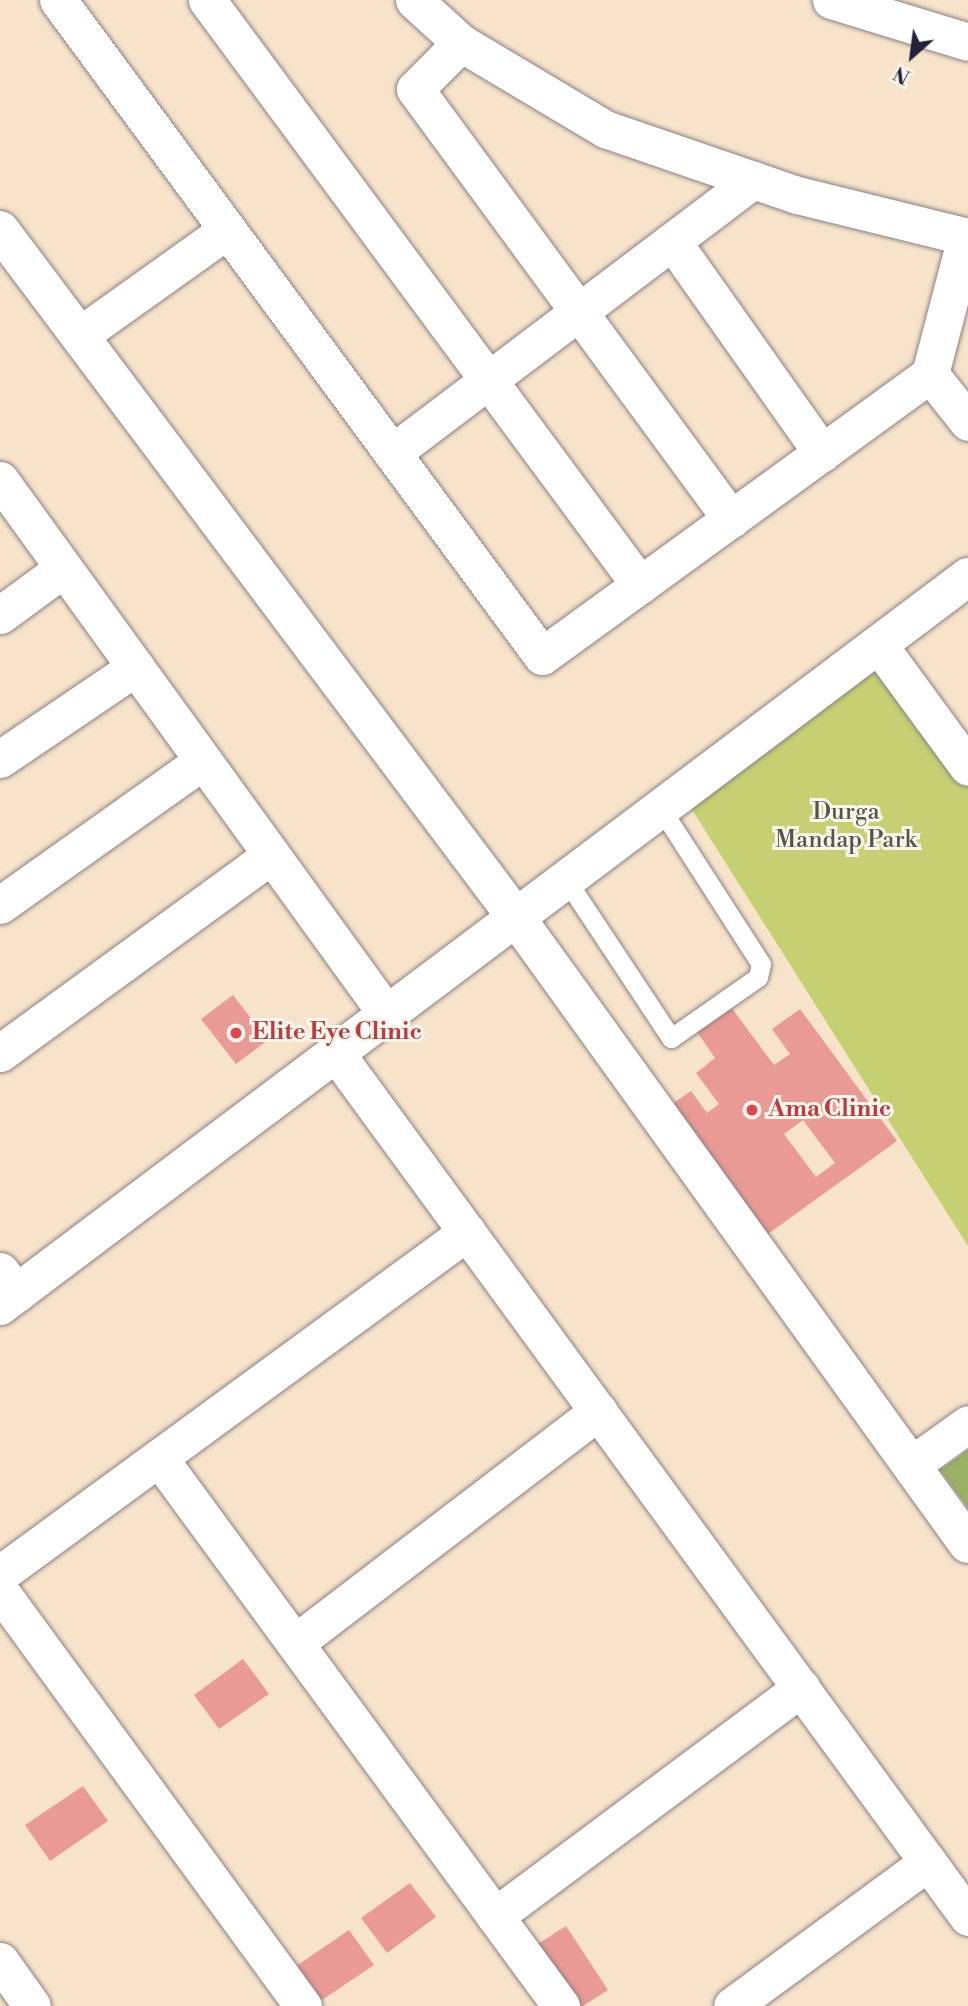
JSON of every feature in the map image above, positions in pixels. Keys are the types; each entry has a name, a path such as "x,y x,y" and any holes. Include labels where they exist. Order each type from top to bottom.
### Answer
{"street":[{"path":"58,0 542,656 930,374 967,237 753,180 605,128 461,43 414,0"},
{"path":"207,0 640,585"},
{"path":"831,0 968,42"},
{"path":"461,43 415,89 730,520"},
{"path":"392,453 753,180"},
{"path":"0,230 515,916 968,1544"},
{"path":"79,335 227,230"},
{"path":"672,241 822,453"},
{"path":"930,374 968,422"},
{"path":"0,480 386,1013"},
{"path":"0,615 64,568"},
{"path":"6,1290 335,1052 968,577"},
{"path":"878,644 968,767"},
{"path":"0,759 136,667"},
{"path":"0,905 203,761"},
{"path":"3,1043 272,855"},
{"path":"335,1052 968,1917"},
{"path":"0,1574 467,1232"},
{"path":"295,1643 598,1411"},
{"path":"911,1465 968,1424"},
{"path":"159,1458 561,2006"},
{"path":"0,1591 303,2006"},
{"path":"495,1916 801,1688"},
{"path":"732,2006 928,1862"}],"lane":[{"path":"565,878 671,1038 758,977 761,964 660,807"}],"green space":[{"name":"Durga Mandap Park","path":"877,651 968,776 968,1246 684,797"},
{"path":"968,1450 968,1508 940,1470"}],"building":[{"path":"233,995 268,1040 236,1064 201,1019"},
{"path":"731,1007 774,1065 790,1054 772,1029 800,1009 897,1141 765,1236 669,1106 691,1091 707,1113 719,1104 696,1073 715,1058 697,1032","holes":["803,1120 835,1163 816,1177 784,1134"]},
{"path":"243,1659 269,1694 219,1729 194,1695"},
{"path":"83,1786 108,1821 50,1861 25,1825"},
{"path":"410,1883 436,1917 387,1953 361,1918"},
{"path":"566,1926 608,1990 583,2006 568,2006 530,1949"},
{"path":"349,1930 374,1965 316,2004 292,1969"}],"place":[{"name":"Elite Eye Clinic","path":"236,1033"},
{"name":"Ama Clinic","path":"752,1110"}]}
